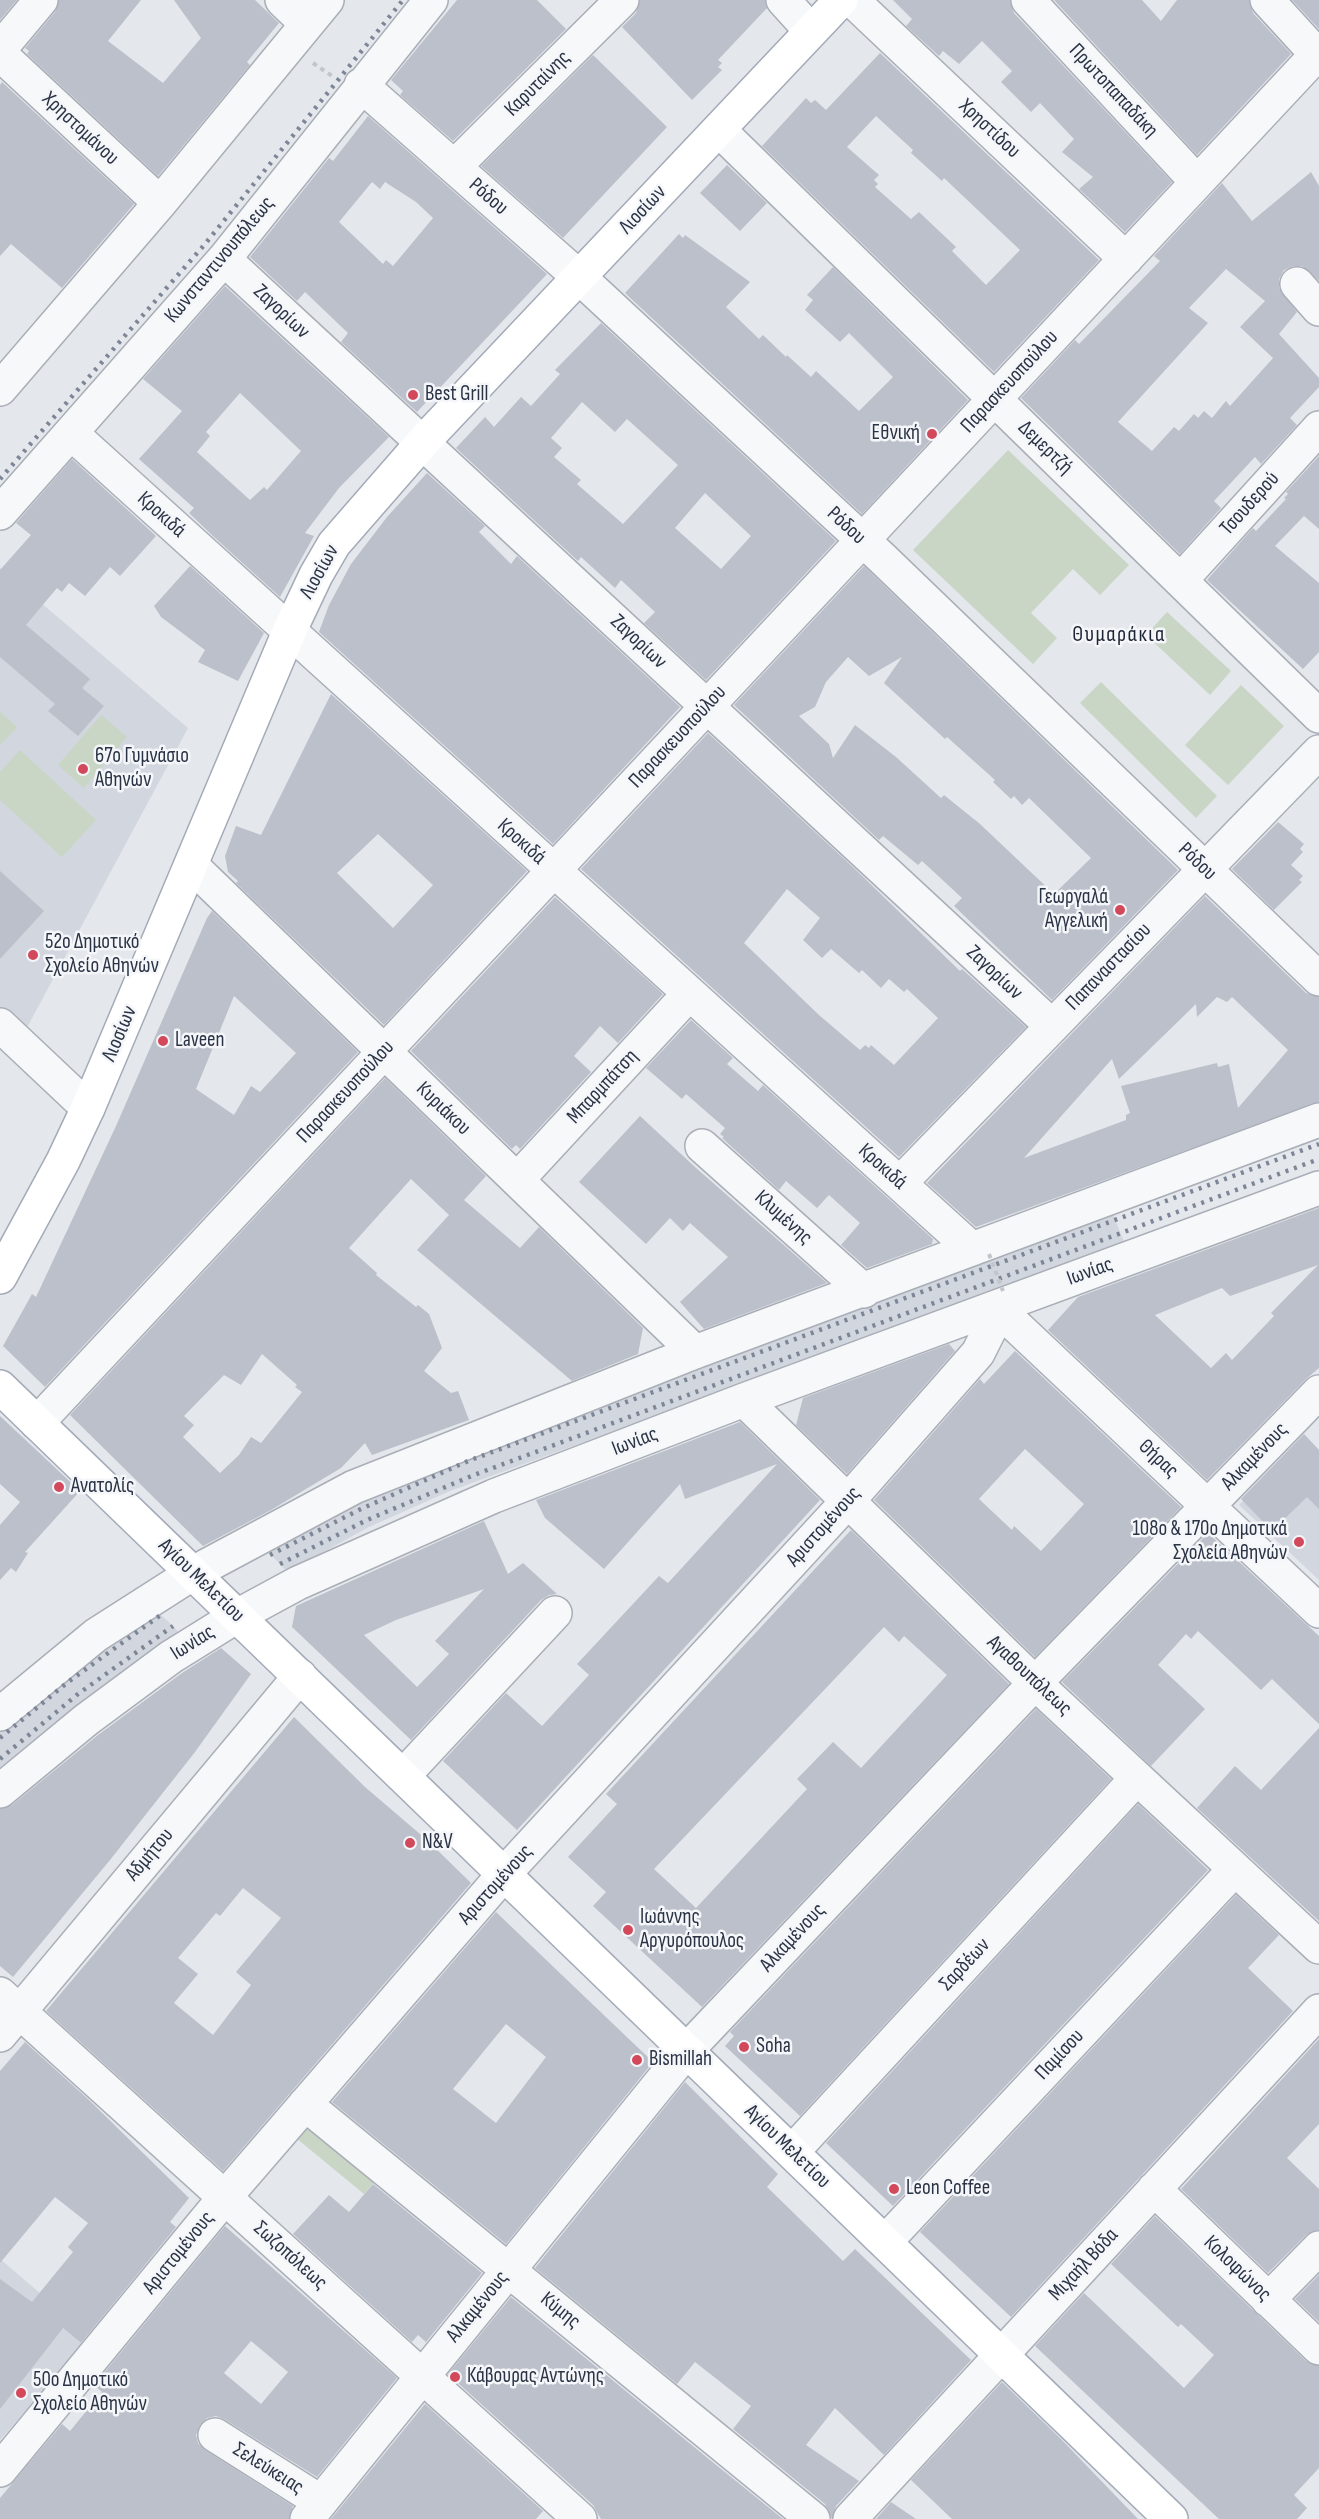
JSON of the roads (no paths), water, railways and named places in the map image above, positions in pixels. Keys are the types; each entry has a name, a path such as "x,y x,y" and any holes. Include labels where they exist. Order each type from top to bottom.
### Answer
{"main road":[{"name":"Λιοσίων","path":"0,1277 63,1161 88,1108 289,632 316,575 334,544 422,443 841,0"},
{"name":"Αγίου Μελετίου","path":"0,1387 1171,2519"}],"street":[{"path":"0,49 41,0"},
{"path":"6,370 160,203 308,24 282,0"},
{"name":"Κωνσταντινουπόλεως","path":"0,513 224,259 350,83 431,0"},
{"name":"Καρυταίνης","path":"454,167 622,0"},
{"path":"783,0 812,31"},
{"name":"Χρηστίδου","path":"852,0 1126,259"},
{"name":"Πρωτοπαπαδάκη","path":"1028,0 1197,182"},
{"path":"1267,0 1318,55"},
{"name":"Χρηστομάνου","path":"0,54 160,203"},
{"name":"Παρασκευοπούλου","path":"37,1423 1318,55"},
{"name":"Ρόδου","path":"350,83 454,167 579,277 862,541 1319,979"},
{"name":"Δεμερτζή","path":"719,130 1319,716"},
{"name":"Ζαγορίων","path":"224,259 1052,1026"},
{"path":"1297,284 1319,309"},
{"name":"Τσουδερού","path":"1181,580 1319,428"},
{"name":"Κροκιδά","path":"71,433 689,994 981,1251"},
{"name":"Παπαναστασίου","path":"900,1182 1319,752"},
{"name":"Κυριάκου","path":"191,866 695,1352"},
{"name":"Μπαρμπάτση","path":"517,1180 689,994"},
{"path":"0,1025 88,1108"},
{"path":"0,1714 96,1635 193,1573 354,1487 695,1352 981,1251 1319,1120"},
{"name":"Κλυμένης","path":"702,1146 864,1291"},
{"name":"Ιωνίας","path":"0,1791 86,1720 171,1657 237,1616 298,1583 494,1496 999,1299 1319,1188"},
{"name":"Αριστομένους","path":"0,2470 225,2197 504,1874 847,1502 978,1353 990,1329 999,1299"},
{"name":"Θήρας","path":"999,1299 1208,1506 1319,1611"},
{"name":"Αγαθουπόλεως","path":"744,1400 1035,1683 1319,1947"},
{"name":"Αλκαμένους","path":"314,2510 687,2050 1035,1683 1208,1506 1314,1406"},
{"path":"403,1776 555,1613"},
{"name":"Αδμήτου","path":"7,2013 300,1676"},
{"name":"Σαρδέων","path":"792,2152 1137,1778"},
{"name":"Παμίσου","path":"885,2242 1235,1869"},
{"name":"Μιχαήλ Βόδα","path":"850,2519 1319,2011"},
{"name":"Σωζοπόλεως","path":"7,2013 225,2197 422,2375 572,2516"},
{"name":"Κύμης","path":"305,2104 813,2519"},
{"name":"Κολοφώνος","path":"1154,2189 1319,2348"},
{"path":"1268,2300 1319,2248"},
{"name":"Σελεύκειας","path":"215,2435 314,2510"}],"railway":[{"path":"0,479 205,244 403,0"},
{"path":"270,1555 361,1509 468,1461 1319,1144"},
{"path":"280,1564 367,1520 474,1475 1319,1159"},
{"path":"0,1738 68,1682 162,1614"},
{"path":"0,1759 78,1694 173,1626"}],"place":[{"name":"Best Grill","path":"413,395"},
{"name":"Εθνική","path":"932,434"},
{"name":"67ο Γυμνάσιο Αθηνών","path":"83,769"},
{"name":"Γεωργαλά Αγγελική","path":"1120,910"},
{"name":"52ο Δημοτικό Σχολείο Αθηνών","path":"33,955"},
{"name":"Laveen","path":"163,1041"},
{"name":"Ανατολίς","path":"59,1487"},
{"name":"108ο & 170ο Δημοτικά Σχολεία Αθηνών","path":"1299,1542"},
{"name":"N&V","path":"410,1843"},
{"name":"Ιωάννης Αργυρόπουλος","path":"628,1930"},
{"name":"Soha","path":"744,2047"},
{"name":"Bismillah","path":"637,2060"},
{"name":"Leon Coffee","path":"894,2189"},
{"name":"Κάβουρας Αντώνης","path":"455,2377"},
{"name":"50ο Δημοτικό Σχολείο Αθηνών","path":"21,2393"}],"district":[{"name":"Θυμαράκια","path":"1119,635"}]}
